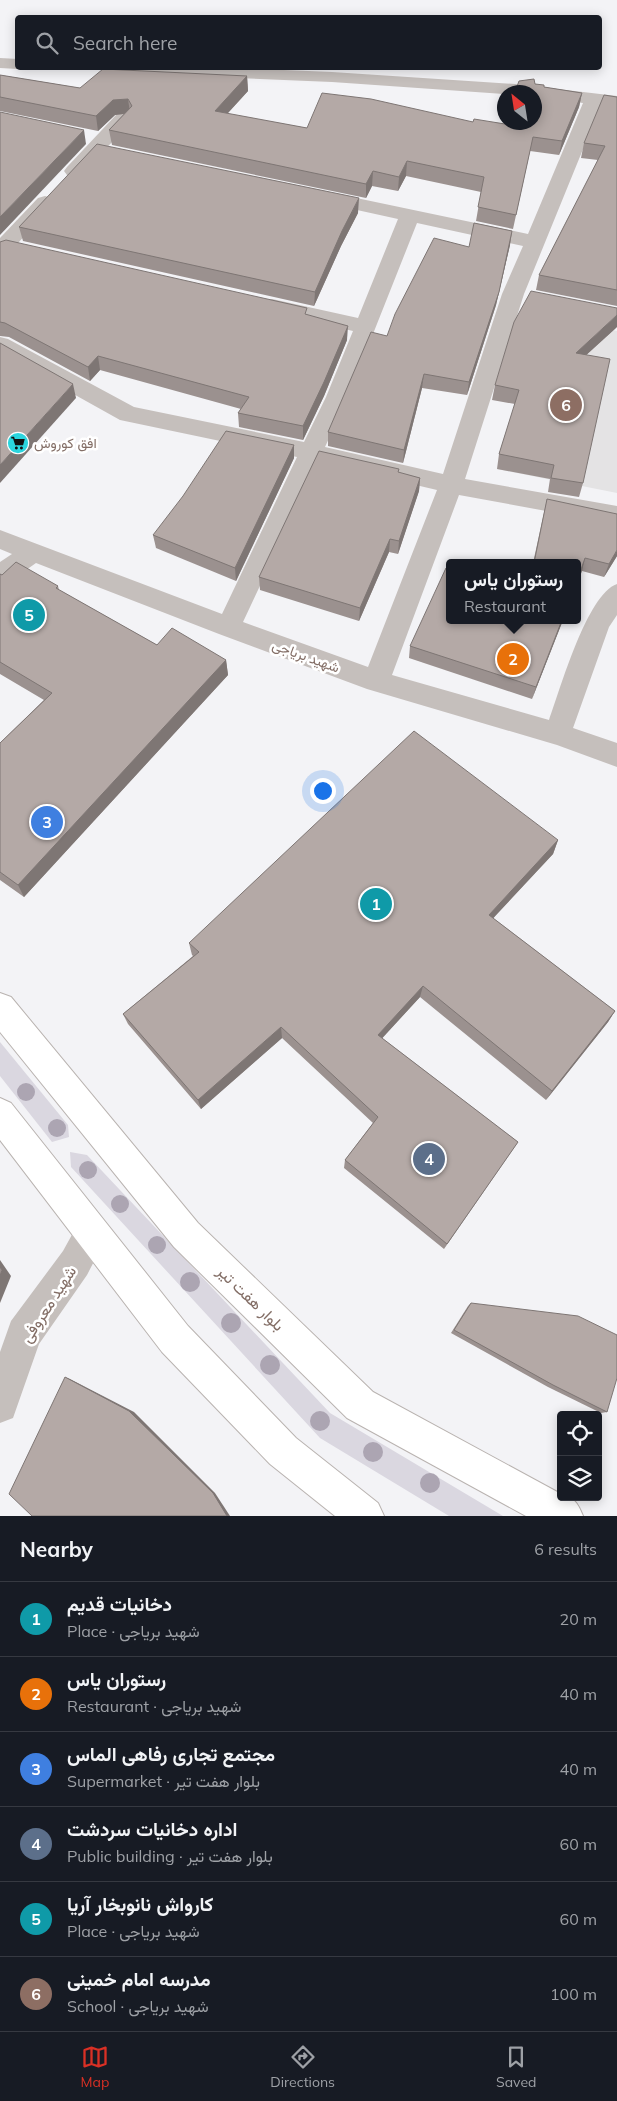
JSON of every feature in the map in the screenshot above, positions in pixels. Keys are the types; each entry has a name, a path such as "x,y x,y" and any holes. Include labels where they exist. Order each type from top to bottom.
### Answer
{"main road":[{"name":"بلوار هفت تیر","path":"0,1008 186,1235 360,1405 564,1516"},
{"path":"0,1114 174,1339 276,1444 365,1516"}],"street":[{"path":"0,63 15,64"},
{"path":"167,70 332,77 514,89 617,102"},
{"path":"376,681 522,296 535,242 594,99"},
{"path":"9,248 59,187 123,119"},
{"path":"305,193 535,242"},
{"path":"228,628 337,397 410,215"},
{"path":"252,301 366,327"},
{"path":"0,344 128,414 312,452 451,485 617,515"},
{"name":"شهید بریاجی","path":"0,539 228,628 376,681 616,753"},
{"path":"0,575 33,552"},
{"path":"557,734 596,624 617,594"},
{"name":"شهید معروفی","path":"0,1405 24,1334 75,1263 91,1234"}],"shaded area":[{"path":"546,315 617,331 617,493 497,469"},
{"path":"0,1042 68,1125 69,1137 52,1142 0,1076"},
{"path":"70,1152 87,1155 330,1413 503,1516 449,1516 320,1438 71,1167"}],"building":[{"path":"102,70 247,76 215,111 307,128 322,93 371,99 473,122 474,119 497,123 497,130 542,130 542,85 518,85 519,81 534,79 535,84 544,85 544,87 582,93 562,141 533,137 516,215 478,207 484,177 407,161 399,177 373,171 366,184 109,130 132,106 128,99 113,100 96,116 0,97 0,75 80,88"},
{"path":"604,95 617,97 617,290 539,275 605,146 584,143"},
{"path":"0,112 84,130 0,217"},
{"path":"97,144 359,198 315,292 19,227"},
{"path":"474,223 512,231 499,292 469,382 424,374 404,450 328,432 371,332 387,336 395,314 434,238 469,247"},
{"path":"6,240 307,308 305,314 348,326 303,426 238,413 249,397 98,356 88,367 0,322 0,242"},
{"path":"531,291 617,308 617,315 576,353 610,359 583,483 551,478 554,465 499,454 519,390 495,385 514,322"},
{"path":"0,343 73,384 0,465"},
{"path":"226,431 294,445 235,568 153,535 183,496"},
{"path":"319,451 399,469 398,472 420,478 399,541 390,539 360,608 259,577"},
{"path":"547,499 617,514 617,550 609,564 585,558 581,570 581,559 535,559"},
{"path":"16,562 58,586 56,588 157,645 172,628 226,660 18,885 0,872 0,743 52,693 0,662 0,574 2,575"},
{"path":"446,568 446,624 560,624 536,687 410,646"},
{"path":"414,731 558,840 489,915 615,1011 552,1091 423,986 378,1035 518,1142 447,1244 345,1160 378,1117 281,1027 198,1100 123,1014 199,952 189,943"},
{"path":"471,1303 578,1316 617,1335 617,1378 607,1412 553,1385 454,1330"},
{"path":"65,1377 129,1411 213,1493 227,1516 32,1516 9,1494"}],"place":[{"name":"مدرسه امام خمینی","path":"566,405"},
{"name":"افق کوروش","path":"18,443"},
{"name":"کارواش نانوبخار آریا","path":"29,615"},
{"name":"رستوران یاس","path":"513,659"},
{"name":"مجتمع تجاری رفاهی الماس","path":"47,822"},
{"name":"دخانیات قدیم","path":"376,904"},
{"name":"اداره دخانیات سردشت","path":"429,1159"}]}
